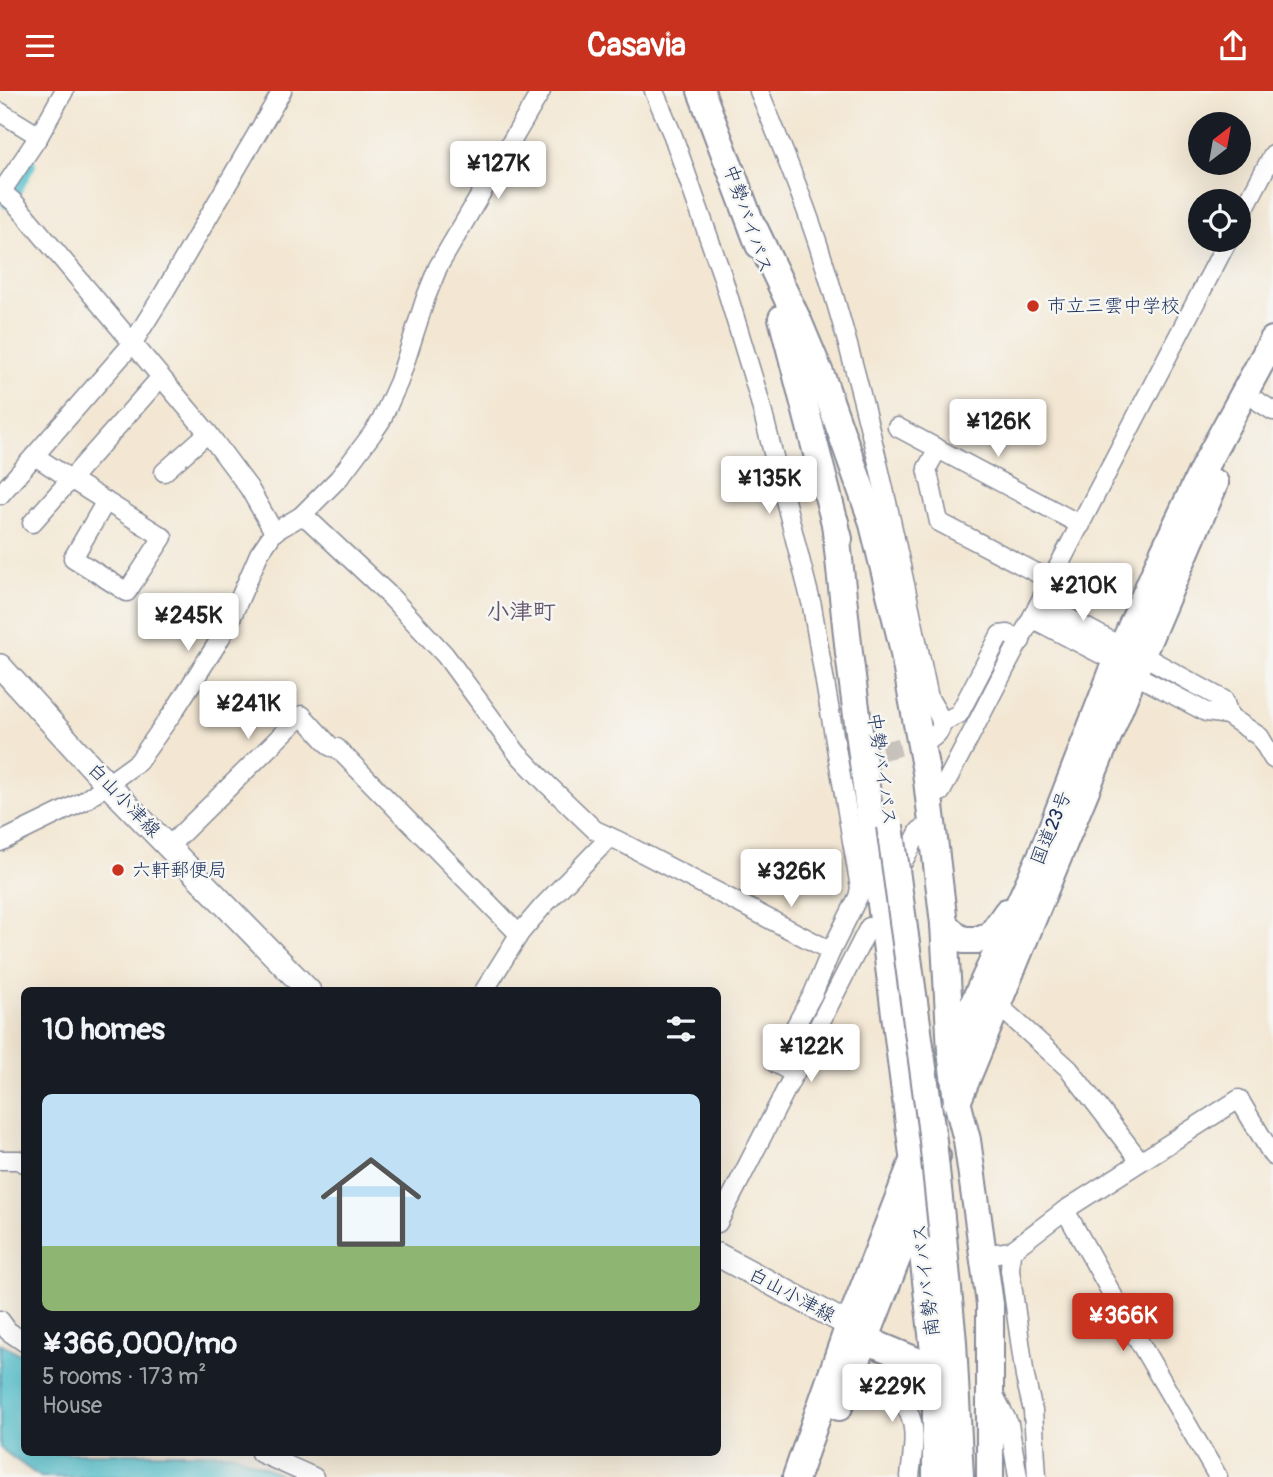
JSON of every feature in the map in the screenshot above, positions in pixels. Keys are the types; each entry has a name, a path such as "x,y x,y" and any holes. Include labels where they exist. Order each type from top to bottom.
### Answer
{"highway":[{"name":"中勢バイパス","path":"701,91 754,230 786,332 865,647 933,1141 953,1342 954,1475"},
{"path":"754,230 820,371 872,520 902,643 926,772 944,923 951,1051 957,1101 967,1140"},
{"name":"国道23号","path":"858,1331 918,1208 1128,660 1164,551 1204,467 1273,340"},
{"name":"国道23号","path":"858,1331 951,1051 1128,660 1218,475 1266,406 1273,377"},
{"name":"南勢バイパス","path":"835,522 914,1161 931,1367 954,1475"},
{"path":"944,923 956,936 964,940 977,940 991,935 1041,856"},
{"path":"987,1029 971,1086 966,1117 990,1304 990,1477"},
{"path":"858,1331 931,1367"},
{"path":"796,1477 858,1331"},
{"path":"812,1477 858,1331"}],"main road":[{"name":"白山小津線","path":"0,666 108,785 305,987"},
{"name":"白山小津線","path":"721,1257 858,1331"}],"street":[{"path":"64,91 5,195 208,433 248,488 274,532"},
{"path":"0,495 132,344 282,91"},
{"path":"0,842 62,814 138,762 203,667 230,621 259,554 274,532 302,516 339,478 380,421 399,381 426,297 444,254 541,91"},
{"path":"654,91 722,275 758,394 848,759 860,888 813,994 775,1063 795,1074"},
{"path":"759,91 818,243 855,369 889,506 929,698 942,722 942,730 929,740"},
{"path":"0,112 39,136"},
{"path":"1251,198 1271,162"},
{"path":"941,792 1222,252"},
{"path":"32,523 160,377"},
{"path":"897,427 1081,524"},
{"path":"164,472 208,433"},
{"path":"937,449 927,468 939,522 1052,581"},
{"path":"35,456 163,537 127,592 73,558 106,501"},
{"path":"302,516 388,594 445,655 517,753 595,830 831,951"},
{"path":"1037,611 1128,660 1224,700 1229,715"},
{"path":"1037,611 1081,635"},
{"path":"942,722 959,714 1000,635 1008,634 1021,641"},
{"path":"1184,689 1260,737 1273,759"},
{"path":"169,847 302,715 331,747 337,748 520,933"},
{"path":"892,882 920,830"},
{"path":"486,987 520,933 610,837"},
{"path":"721,1217 869,926"},
{"path":"997,1004 1069,1069 1140,1161"},
{"path":"984,1255 1011,1251 1065,1210 1239,1099 1273,1156"},
{"path":"0,1160 21,1161"},
{"path":"1065,1210 1218,1477"},
{"path":"1011,1251 1010,1270 1023,1364 1033,1411 1038,1477"},
{"path":"0,1320 8,1331 21,1340"},
{"path":"892,1350 898,1365 897,1395 912,1422 910,1477"},
{"path":"897,1382 912,1369 931,1367"},
{"path":"990,1388 1009,1425 1018,1477"},
{"path":"267,1456 314,1477"}],"water":[{"path":"0,1343 21,1354 21,1456 239,1456 287,1477 40,1477 0,1448"}],"waterway":[{"path":"8,202 29,164"}],"tunnel":[{"path":"1130,661 1184,689"},
{"path":"856,757 929,740"}],"place":[{"name":"市立三雲中学校","path":"1033,306"},
{"name":"六軒郵便局","path":"118,870"}],"district":[{"name":"小津町","path":"521,611"}]}
